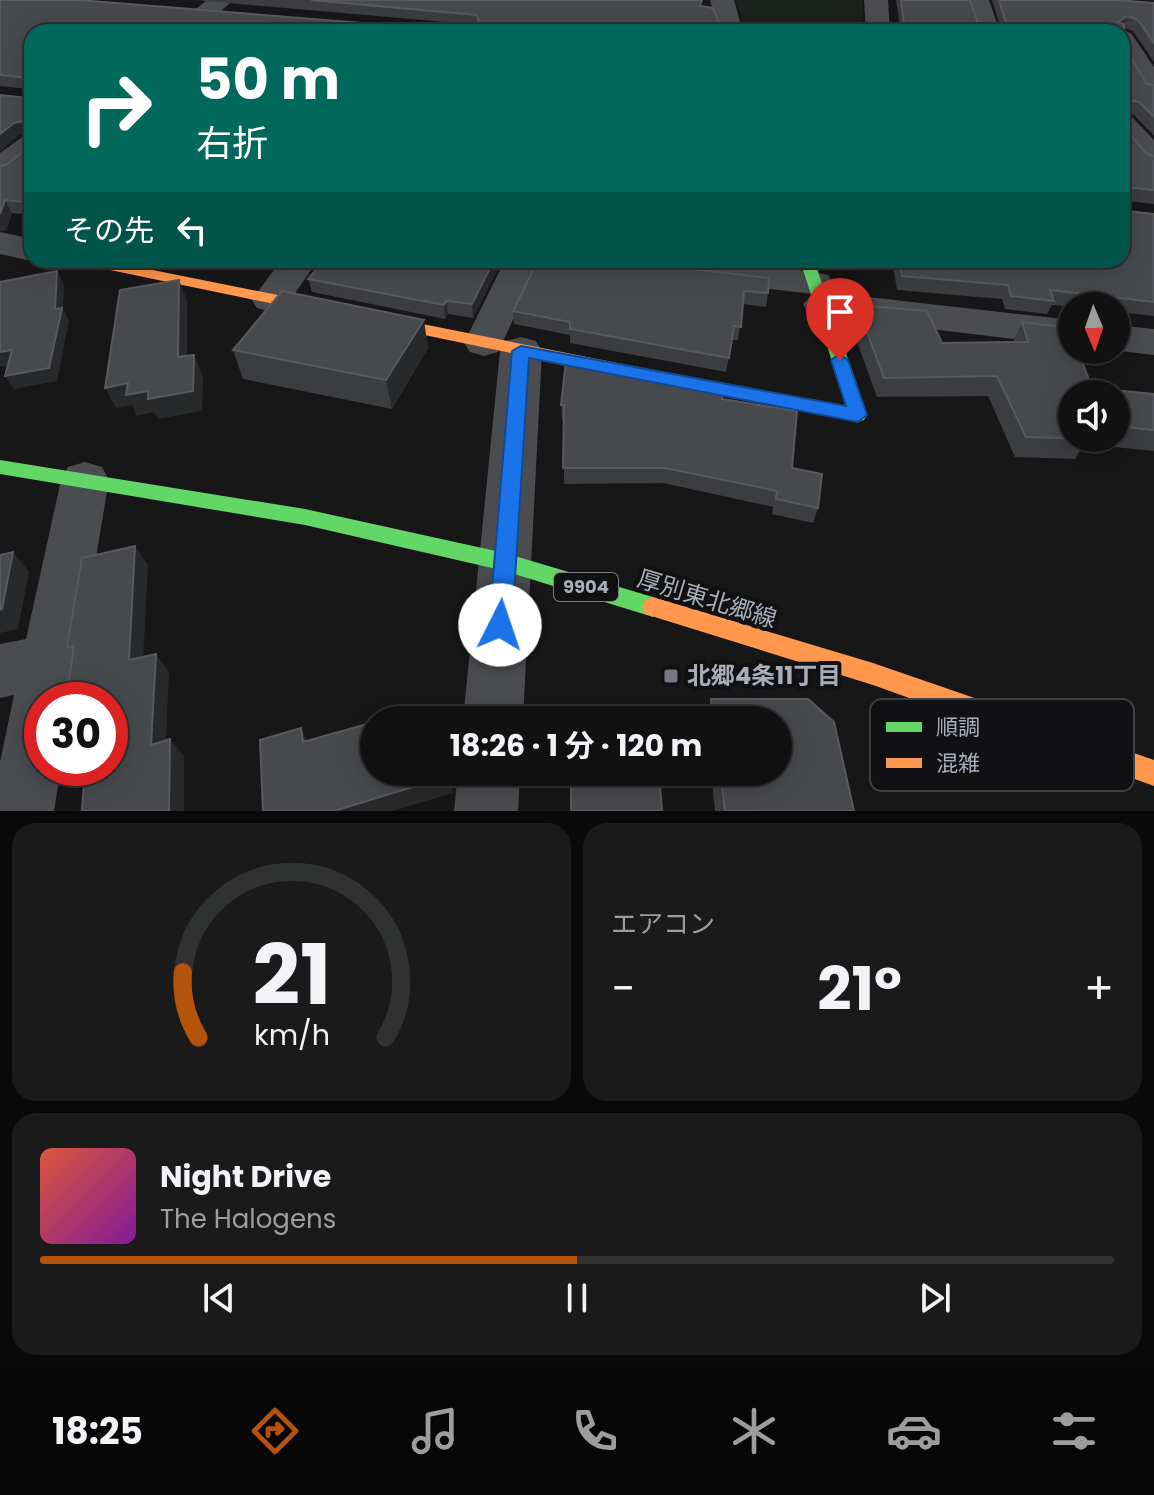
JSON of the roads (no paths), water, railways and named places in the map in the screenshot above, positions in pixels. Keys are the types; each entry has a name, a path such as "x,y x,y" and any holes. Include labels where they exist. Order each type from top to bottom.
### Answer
{"street":[{"path":"722,0 729,24"},
{"path":"876,0 878,24"},
{"path":"977,0 985,24"},
{"path":"179,20 222,8"},
{"path":"1130,51 1154,88"},
{"path":"1130,86 1154,88"},
{"path":"1130,132 1154,158"},
{"path":"0,168 24,150"},
{"path":"0,243 24,248"},
{"path":"119,268 503,347 858,415 814,282"},
{"path":"271,300 294,268"},
{"path":"494,706 505,562 503,347 521,268"},
{"path":"691,268 814,282 1058,330"},
{"path":"1130,339 1154,342"},
{"name":"厚別東北郷線","path":"0,467 305,517 505,562 873,674 944,699"},
{"path":"34,682 85,480"},
{"name":"厚別東北郷線","path":"1134,766 1154,773"},
{"path":"22,811 24,786"},
{"path":"486,811 488,786"}],"place":[{"name":"北郷4条11丁目","path":"671,676"}]}
